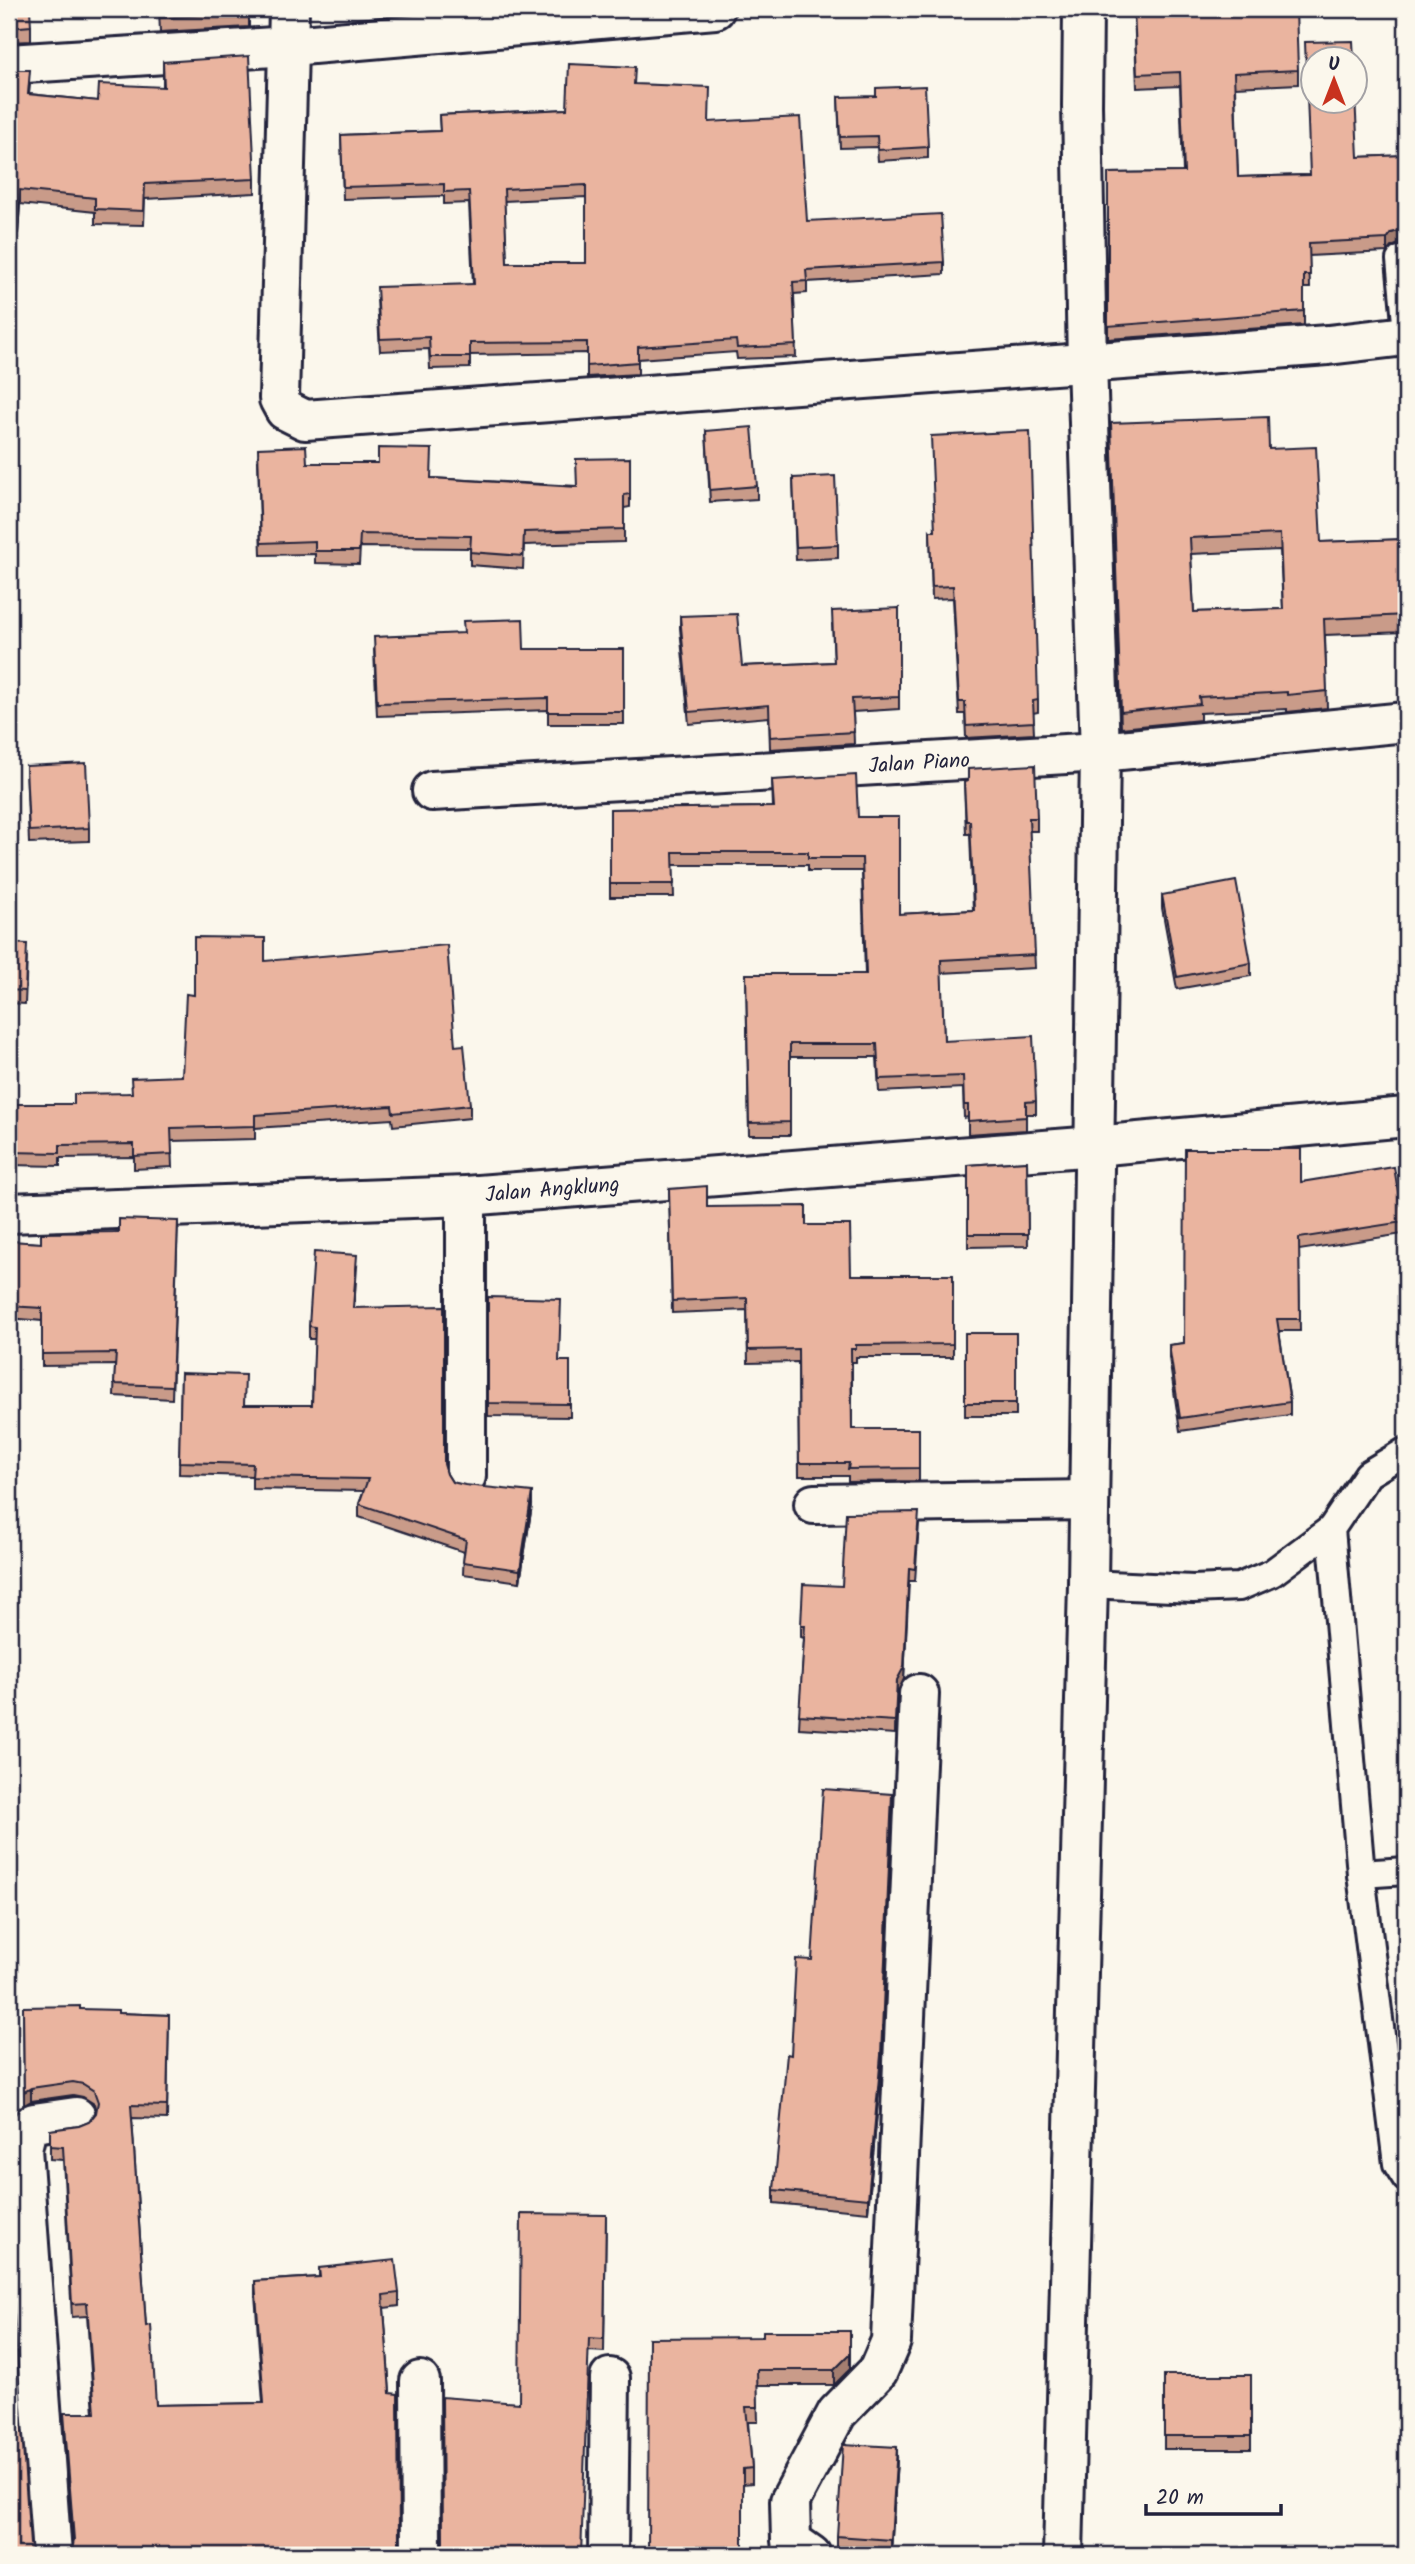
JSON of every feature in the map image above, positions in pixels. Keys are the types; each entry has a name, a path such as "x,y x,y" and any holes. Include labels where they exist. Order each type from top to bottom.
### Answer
{"street":[{"path":"9,64 290,27 715,9"},
{"path":"1063,2555 1088,1584 1100,752 1087,363 1083,9"},
{"path":"290,27 279,399 285,410 305,421 1328,345 1406,336"},
{"name":"Jalan Piano","path":"432,791 1100,752 1406,722"},
{"name":"Jalan Angklung","path":"9,1213 466,1196 1095,1146 1406,1117"},
{"path":"466,1196 466,1476"},
{"path":"814,1504 1089,1500"},
{"path":"811,2555 791,2541 790,2501 837,2413 878,2371 891,2341 919,1694"},
{"path":"51,2555 22,2149 26,2132 34,2123 76,2117"},
{"path":"608,2555 610,2378"},
{"path":"420,2381 421,2555"}],"lane":[{"path":"1399,260 1406,322"},
{"path":"1088,1584 1193,1589 1239,1587 1272,1573 1331,1529 1368,1474 1406,1451"},
{"path":"1331,1529 1361,1874 1396,2164 1406,2178"},
{"path":"1361,1874 1406,1871"}],"building":[{"path":"9,9 30,9 31,26 9,28"},
{"path":"160,9 249,9 249,12 160,18"},
{"path":"1134,9 1296,9 1298,70 1234,73 1238,177 1310,175 1308,116 1356,116 1358,157 1406,155 1406,232 1391,233 1387,239 1309,243 1310,275 1304,275 1304,311 1108,326 1108,173 1184,172 1180,72 1137,74"},
{"path":"1353,41 1353,46 1305,46 1305,42"},
{"path":"249,56 255,179 145,184 144,211 95,209 95,198 20,190 18,218 9,218 9,70 30,70 28,94 98,101 99,84 164,87 163,62"},
{"path":"569,64 635,67 634,84 710,87 709,122 800,117 807,221 941,214 944,262 806,270 807,281 793,282 796,345 737,348 736,340 638,347 638,362 587,366 587,342 470,343 470,357 430,357 429,337 380,339 377,287 474,284 469,191 444,192 444,184 343,187 341,135 440,131 439,115 567,109","holes":["586,185 586,263 507,263 504,189"]},
{"path":"925,86 928,147 878,150 877,136 840,137 838,97 876,96 876,88"},
{"path":"1268,417 1269,449 1316,447 1321,542 1406,539 1406,615 1324,619 1327,691 1287,695 1287,692 1199,697 1200,704 1121,712 1111,423","holes":["1280,534 1283,609 1194,612 1190,538"]},
{"path":"752,427 757,486 710,490 706,431"},
{"path":"1030,431 1038,700 1033,701 1034,722 966,726 965,702 959,702 953,586 932,587 930,531 935,531 931,436"},
{"path":"306,446 307,463 378,463 378,448 432,449 431,478 577,487 576,459 630,458 630,494 624,495 624,529 524,532 523,556 470,552 471,536 360,534 359,551 315,551 315,541 261,543 258,448"},
{"path":"835,476 838,545 796,547 793,478"},
{"path":"899,608 899,697 852,699 854,732 770,737 769,705 689,712 680,616 737,614 742,666 834,662 832,611"},
{"path":"523,619 524,649 624,649 624,712 548,712 548,698 377,703 374,637 464,633 463,621"},
{"path":"86,763 89,828 29,831 26,766"},
{"path":"1035,765 1037,818 1029,818 1035,955 941,960 944,1041 1033,1036 1036,1101 1026,1102 1026,1117 968,1121 968,1105 964,1105 963,1076 879,1079 877,1044 790,1044 790,1122 749,1123 746,974 866,974 862,858 808,858 808,852 673,852 674,884 610,884 610,809 774,807 772,780 856,775 858,817 899,817 899,914 974,910 970,821 966,821 964,782 968,781 968,769"},
{"path":"1236,881 1251,963 1177,977 1162,895"},
{"path":"194,937 265,938 265,961 447,945 455,1046 464,1045 470,1105 393,1113 392,1106 255,1115 255,1126 171,1128 172,1154 134,1156 134,1144 60,1145 60,1153 9,1152 9,1104 74,1104 74,1094 132,1093 131,1078 182,1076 186,994 194,995"},
{"path":"9,943 27,944 25,991 9,990"},
{"path":"1185,1149 1301,1149 1301,1182 1394,1167 1403,1222 1299,1238 1300,1319 1277,1319 1290,1402 1180,1418 1169,1345 1184,1343"},
{"path":"1027,1161 1028,1234 968,1234 968,1165"},
{"path":"707,1186 707,1207 806,1206 806,1225 850,1225 851,1275 953,1275 953,1344 856,1345 856,1349 851,1349 852,1429 919,1429 919,1468 848,1469 849,1463 799,1463 798,1349 748,1350 747,1298 672,1301 669,1189"},
{"path":"119,1219 178,1221 172,1386 114,1384 116,1353 42,1354 42,1308 9,1306 9,1241 41,1243 41,1233 119,1232"},
{"path":"314,1252 357,1255 353,1308 444,1306 444,1464 452,1482 532,1492 520,1570 463,1562 466,1540 359,1504 368,1479 252,1477 253,1464 179,1462 181,1373 245,1375 244,1405 312,1405 315,1327 309,1326"},
{"path":"488,1297 561,1299 559,1361 570,1361 570,1404 488,1403"},
{"path":"965,1333 1016,1333 1016,1403 965,1403"},
{"path":"919,1512 915,1569 909,1568 904,1667 897,1680 895,1721 799,1715 805,1625 801,1625 803,1584 842,1586 846,1513"},
{"path":"823,1789 892,1794 881,2055 868,2199 774,2190 787,2054 791,2055 796,1959 812,1960"},
{"path":"80,2006 80,2009 118,2010 118,2013 169,2015 167,2106 131,2105 146,2326 151,2325 156,2405 264,2403 255,2281 320,2277 319,2268 395,2260 399,2293 383,2295 390,2393 398,2394 399,2542 405,2555 68,2555 72,2551 74,2540 64,2413 95,2413 87,2303 72,2304 63,2147 50,2146 50,2130 89,2122 96,2113 98,2102 94,2091 83,2084 73,2082 31,2088 24,2092 23,2007"},
{"path":"521,2214 606,2215 604,2339 589,2338 581,2555 438,2555 443,2542 442,2397 519,2403"},
{"path":"763,2331 850,2331 850,2354 834,2370 757,2370 758,2407 746,2407 752,2468 743,2469 743,2555 648,2555 649,2338 763,2337"},
{"path":"15,2334 30,2544 35,2555 9,2555 9,2335"},
{"path":"1164,2375 1251,2375 1251,2436 1164,2436"},
{"path":"843,2444 897,2447 891,2540 837,2536"}]}
